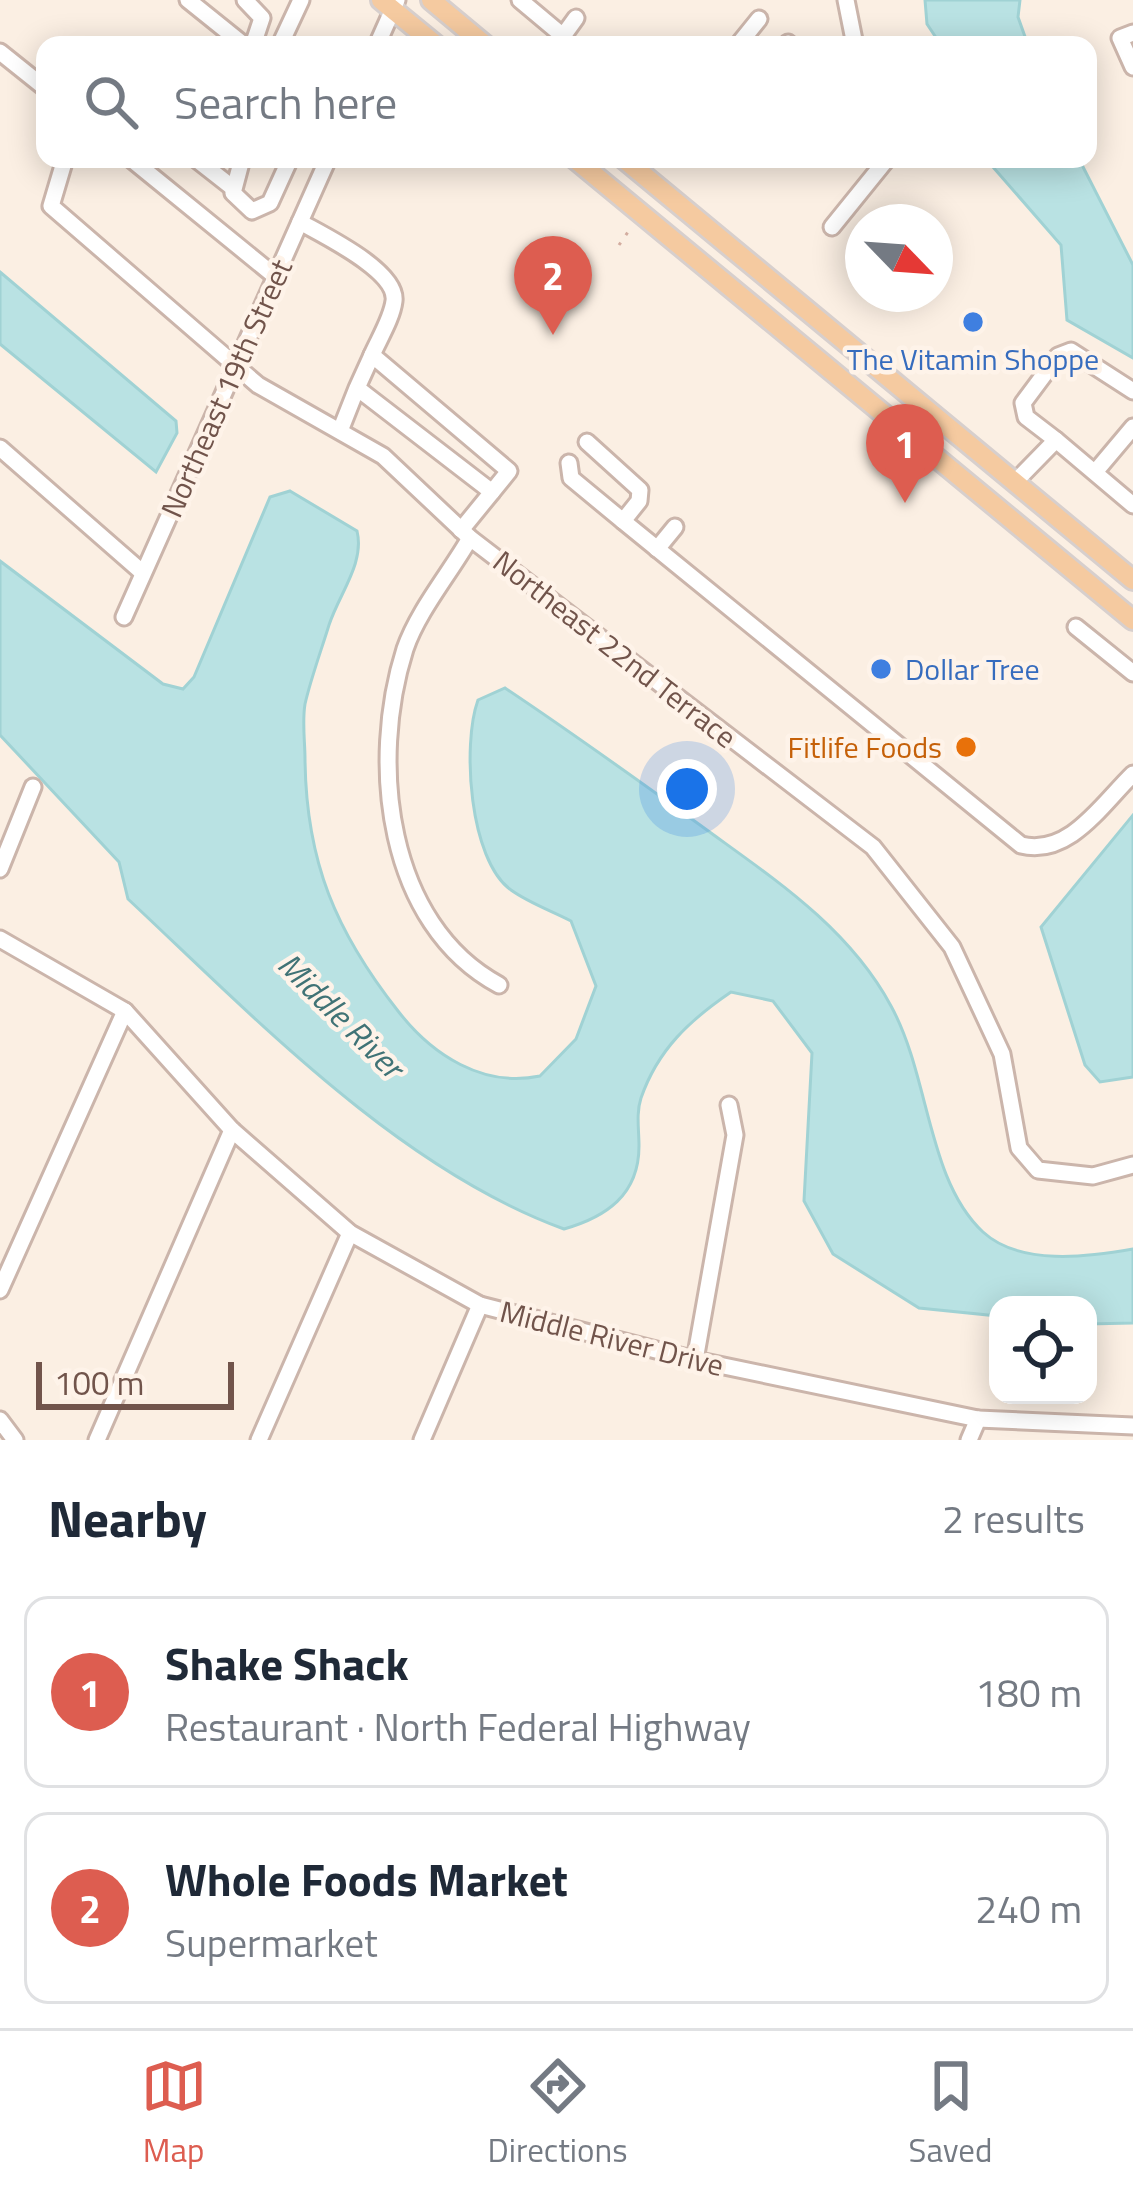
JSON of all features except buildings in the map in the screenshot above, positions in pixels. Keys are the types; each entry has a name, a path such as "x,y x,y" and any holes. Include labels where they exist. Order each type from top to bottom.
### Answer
{"main road":[{"path":"431,0 474,36"},
{"path":"390,3 426,36"},
{"path":"585,168 1132,618"},
{"path":"635,168 1133,580"}],"street":[{"path":"245,0 262,18 253,36"},
{"path":"284,36 301,0"},
{"path":"520,0 562,36 576,18"},
{"path":"846,0 853,36"},
{"path":"192,1 237,36"},
{"path":"380,36 390,3"},
{"path":"745,36 759,19"},
{"path":"1126,35 1133,67"},
{"path":"0,52 36,81"},
{"name":"Northeast 22nd Terrace","path":"62,168 51,206 258,385 383,456 466,534 873,847 952,946 1002,1054 1019,1148 1038,1170 1093,1176 1133,1165"},
{"path":"142,168 276,278"},
{"path":"207,168 233,188 241,205 261,211 285,168"},
{"path":"233,188 239,168"},
{"name":"Northeast 19th Street","path":"124,617 324,168"},
{"path":"832,227 880,168"},
{"path":"301,222 378,270 395,300 340,431"},
{"path":"721,280 741,256"},
{"path":"1133,391 1071,351 1058,356 1023,403 1026,417 1133,505"},
{"path":"372,356 509,471 466,534 406,647 385,763 404,870 442,938 469,969 499,986"},
{"path":"357,388 492,492"},
{"path":"1096,471 1133,427"},
{"path":"1016,482 1056,440"},
{"path":"586,442 640,490 639,501 623,521"},
{"path":"0,448 143,573"},
{"path":"569,463 572,478 1022,845 1039,850 1061,844 1133,774"},
{"path":"657,549 675,526"},
{"path":"1076,627 1133,673"},
{"path":"2,858 11,820 33,787"},
{"name":"Middle River Drive","path":"0,939 124,1011 232,1130 350,1233 480,1305 695,1360 978,1419 1133,1426"},
{"path":"0,1290 124,1011"},
{"path":"695,1360 735,1135 729,1105"},
{"path":"97,1440 232,1130"},
{"path":"259,1440 350,1233"},
{"path":"422,1440 480,1305"},
{"path":"969,1440 978,1419"},
{"path":"0,1420 15,1440"}],"path":[{"path":"619,245 628,232"}],"water":[{"path":"925,0 1020,0 1018,17 1025,36 935,36 927,24"},
{"path":"994,168 1084,168 1133,265 1133,358 1067,320 1061,245"},
{"path":"0,272 176,421 177,433 156,472 0,344"},
{"name":"Middle River","path":"290,491 357,531 354,567 329,625 305,704 307,796 319,863 342,924 376,982 412,1027 443,1054 479,1072 499,1077 540,1076 576,1039 596,986 571,921 511,890 497,875 478,828 470,772 473,720 478,700 505,688 754,864 830,927 891,1006 914,1064 950,1185 965,1210 983,1232 1016,1250 1076,1256 1133,1249 1133,1323 1097,1324 1097,1296 989,1296 989,1315 919,1308 833,1254 804,1201 812,1053 773,1001 731,992 677,1037 656,1065 641,1098 638,1163 626,1191 593,1218 564,1229 444,1169 387,1129 278,1039 128,899 119,862 0,735 0,561 163,684 183,689 194,677 270,497"},
{"path":"1133,815 1133,1077 1100,1082 1085,1065 1041,927"}],"place":[{"name":"The Vitamin Shoppe","path":"973,322"},
{"name":"Whole Foods Market","path":"553,335"},
{"name":"Shake Shack","path":"905,503"},
{"name":"Dollar Tree","path":"881,669"},
{"name":"Fitlife Foods","path":"966,747"}]}
